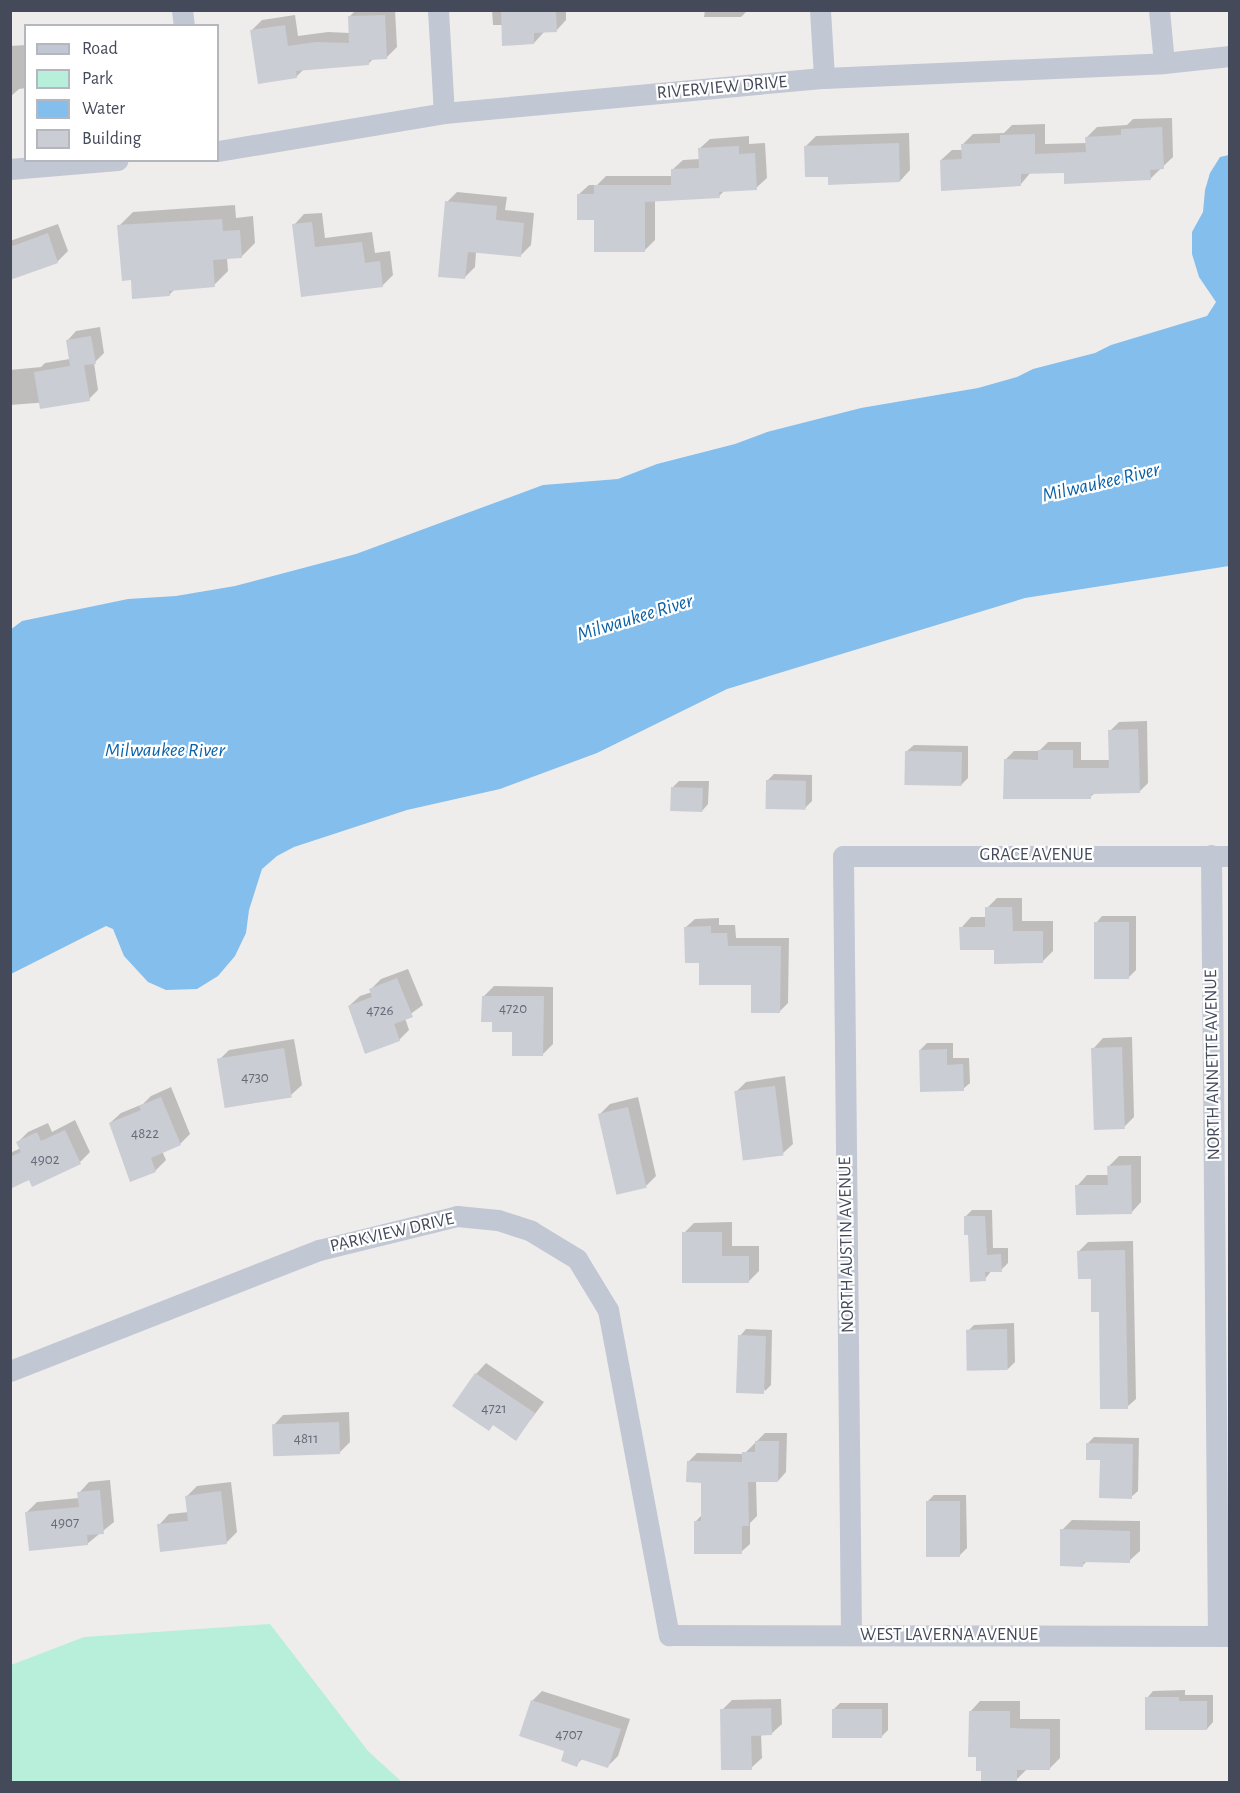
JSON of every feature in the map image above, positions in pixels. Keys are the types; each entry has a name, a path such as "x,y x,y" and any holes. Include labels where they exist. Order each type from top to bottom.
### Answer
{"street":[{"path":"438,10 444,113"},
{"path":"820,10 824,78"},
{"path":"1159,10 1164,63"},
{"name":"RIVERVIEW DRIVE","path":"219,151 444,113 824,78 1164,63 1230,56"},
{"path":"10,169 94,162"},
{"name":"GRACE AVENUE","path":"843,856 1220,856"},
{"name":"NORTH AUSTIN AVENUE","path":"843,856 851,1635"},
{"name":"NORTH ANNETTE AVENUE","path":"1220,856 1224,1636"},
{"name":"PARKVIEW DRIVE","path":"10,1371 319,1250 457,1216 498,1220 531,1231 577,1259 608,1310 669,1635"},
{"name":"WEST LAVERNA AVENUE","path":"669,1635 1224,1636"}],"green space":[{"path":"270,1624 368,1751 402,1782 11,1782 11,1665 84,1637"}],"water":[{"name":"Milwaukee River","path":"1229,155 1229,566 1025,598 727,689 597,753 500,789 407,810 294,847 277,856 262,869 249,910 246,933 235,956 218,976 197,989 166,990 148,982 124,956 113,929 106,926 11,974 10,630 22,621 128,599 176,596 235,586 356,554 543,485 618,479 657,464 861,408 978,388 1207,316 1216,302 1199,277 1192,254 1192,232 1203,212 1205,190 1210,173 1220,157"}],"building":[{"path":"501,10 556,12 557,32 534,33 534,44 502,46"},
{"path":"385,15 387,59 369,60 369,65 296,71 297,78 258,84 250,30 285,25 288,46 316,42 349,43 348,16"},
{"path":"1162,127 1164,169 1150,170 1151,180 1064,184 1064,173 1021,174 1021,186 941,191 940,160 962,159 961,144 1000,143 1000,135 1035,134 1035,154 1086,152 1085,137 1121,135 1121,129"},
{"path":"899,143 900,182 828,185 828,177 805,177 804,146"},
{"path":"739,146 739,154 755,153 757,190 719,192 720,198 645,202 645,252 594,252 594,220 577,220 577,194 594,194 594,185 671,185 671,169 699,168 698,148"},
{"path":"445,201 497,206 496,220 524,223 521,257 468,252 465,279 438,277"},
{"path":"222,219 223,231 240,230 242,258 213,260 215,287 169,291 170,296 132,299 131,280 122,281 117,225"},
{"path":"312,222 315,247 362,242 365,263 380,261 383,287 301,297 292,224"},
{"path":"48,233 58,263 10,280 10,247"},
{"path":"91,336 96,364 84,365 90,401 40,409 34,372 70,366 66,340"},
{"path":"1138,729 1140,793 1091,794 1091,799 1003,799 1004,759 1038,760 1038,750 1073,750 1073,768 1109,768 1108,730"},
{"path":"905,751 962,752 961,786 904,785"},
{"path":"766,780 806,781 805,810 765,809"},
{"path":"671,787 703,788 702,812 670,811"},
{"path":"985,907 1012,907 1013,931 1043,931 1043,963 994,964 994,950 960,950 959,927 985,927"},
{"path":"1094,922 1129,922 1129,979 1094,979"},
{"path":"711,926 711,933 727,933 728,946 781,946 780,1013 751,1013 751,985 699,985 699,963 685,963 684,927"},
{"path":"397,978 413,1017 394,1024 400,1041 365,1054 348,1006 372,997 369,989"},
{"path":"482,996 544,996 543,1056 512,1056 512,1032 492,1032 492,1022 481,1022"},
{"path":"1122,1047 1125,1129 1094,1130 1091,1048"},
{"path":"284,1048 292,1097 225,1108 217,1059"},
{"path":"947,1049 947,1065 963,1064 964,1091 920,1092 919,1050"},
{"path":"775,1086 784,1155 743,1160 734,1091"},
{"path":"161,1097 181,1145 151,1158 156,1172 130,1182 109,1123 141,1110 139,1106"},
{"path":"628,1107 647,1188 616,1195 598,1114"},
{"path":"65,1130 81,1164 32,1187 29,1180 10,1189 10,1157 21,1152 16,1142 37,1132 41,1141"},
{"path":"1131,1165 1132,1214 1076,1215 1075,1185 1108,1185 1107,1166"},
{"path":"964,1216 985,1216 987,1255 1001,1254 1002,1272 985,1272 986,1281 970,1282 968,1235 964,1235"},
{"path":"682,1232 722,1232 722,1256 749,1256 749,1283 682,1283"},
{"path":"1125,1250 1128,1409 1100,1409 1099,1312 1091,1312 1091,1279 1078,1279 1077,1251"},
{"path":"1007,1329 1008,1370 967,1371 966,1330"},
{"path":"738,1335 766,1336 764,1394 736,1393"},
{"path":"475,1373 535,1413 516,1441 493,1425 489,1431 452,1406"},
{"path":"339,1422 340,1454 273,1456 272,1424"},
{"path":"755,1441 779,1441 778,1482 748,1482 749,1526 742,1526 742,1554 694,1554 694,1521 701,1521 701,1483 686,1482 687,1461 742,1462 742,1452 755,1452"},
{"path":"1086,1443 1133,1444 1132,1499 1099,1498 1100,1460 1086,1460"},
{"path":"100,1490 104,1534 87,1535 88,1545 29,1551 25,1512 79,1507 77,1492"},
{"path":"221,1491 227,1544 160,1552 157,1524 188,1521 185,1496"},
{"path":"926,1501 960,1501 960,1557 926,1557"},
{"path":"1060,1529 1130,1531 1130,1563 1083,1562 1083,1567 1060,1566"},
{"path":"1145,1697 1179,1697 1179,1701 1207,1701 1207,1730 1145,1730"},
{"path":"531,1700 621,1729 608,1768 580,1759 577,1767 561,1761 564,1751 519,1736"},
{"path":"771,1708 772,1735 751,1736 752,1770 721,1770 720,1709"},
{"path":"832,1709 882,1709 882,1738 832,1738"},
{"path":"969,1711 1010,1711 1010,1728 1050,1729 1050,1770 1017,1770 1017,1781 981,1781 981,1771 976,1771 976,1757 968,1757"}]}
